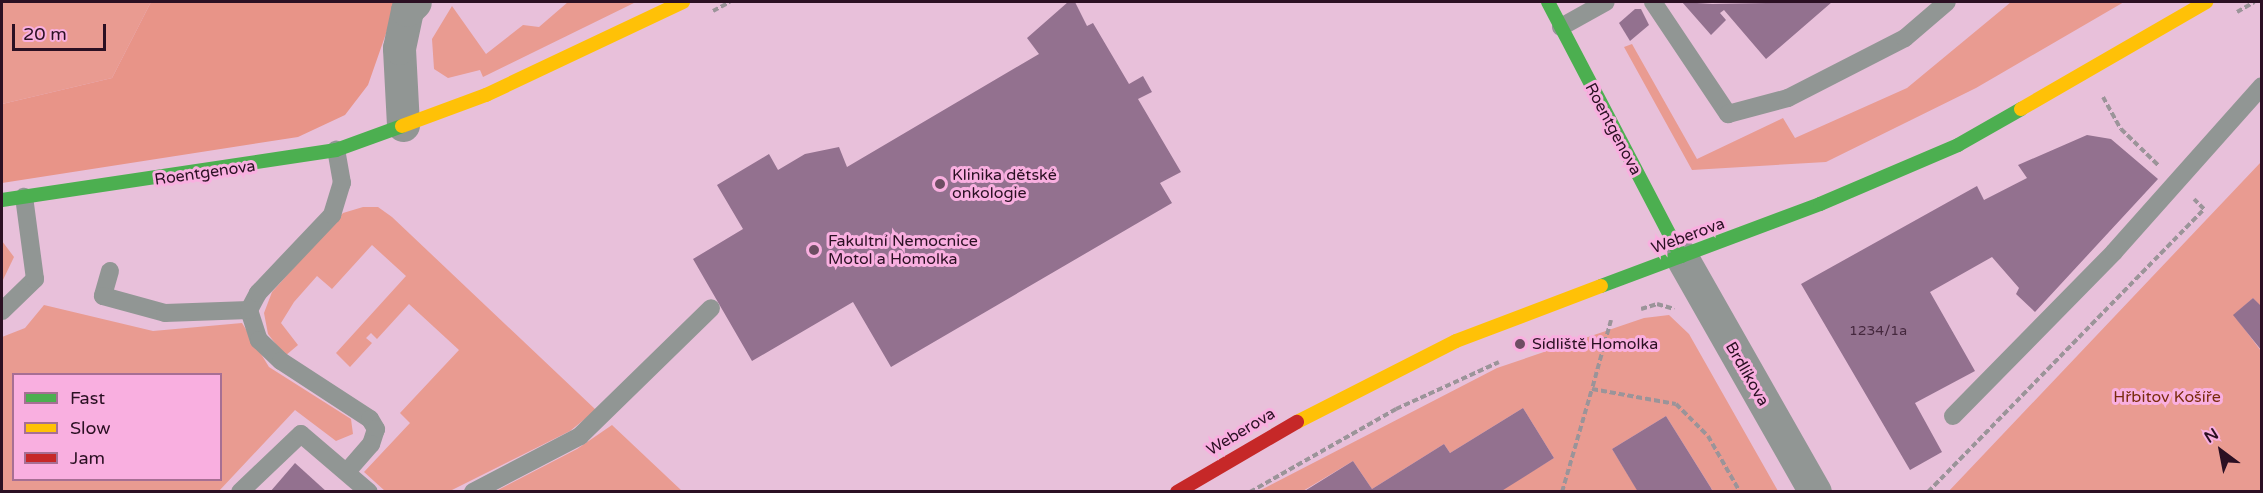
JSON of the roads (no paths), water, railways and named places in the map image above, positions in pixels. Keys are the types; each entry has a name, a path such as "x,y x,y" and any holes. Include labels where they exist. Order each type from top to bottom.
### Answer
{"street":[{"path":"403,125 399,48 407,10 415,2"},
{"name":"Roentgenova","path":"2,200 336,150 486,95 683,2"},
{"name":"Roentgenova","path":"1548,2 1681,256"},
{"name":"Weberova","path":"1177,492 1279,429 1446,346 1681,256 1958,145 2206,2"},
{"name":"Brdlíkova","path":"1681,256 1815,492"}],"lane":[{"path":"1561,27 1606,2"},
{"path":"1653,2 1728,114 1788,98 1905,38 1947,2"},
{"path":"1953,416 2114,252 2262,86"},
{"path":"336,150 342,183 332,215 258,293 249,310 259,340 281,361 370,419 376,429 371,444 348,470"},
{"path":"2,311 35,279 24,197"},
{"path":"110,271 103,296 113,299 165,313 249,310"},
{"path":"472,492 580,436 711,308"},
{"path":"240,492 301,434 348,470 369,492"}],"place":[{"name":"Klinika dětské onkologie","path":"940,184"},
{"name":"Fakultní Nemocnice Motol a Homolka","path":"814,250"},
{"name":"Sídliště Homolka","path":"1520,344"}],"park label":[{"name":"Hřbitov Košíře","path":"2167,397"}]}
